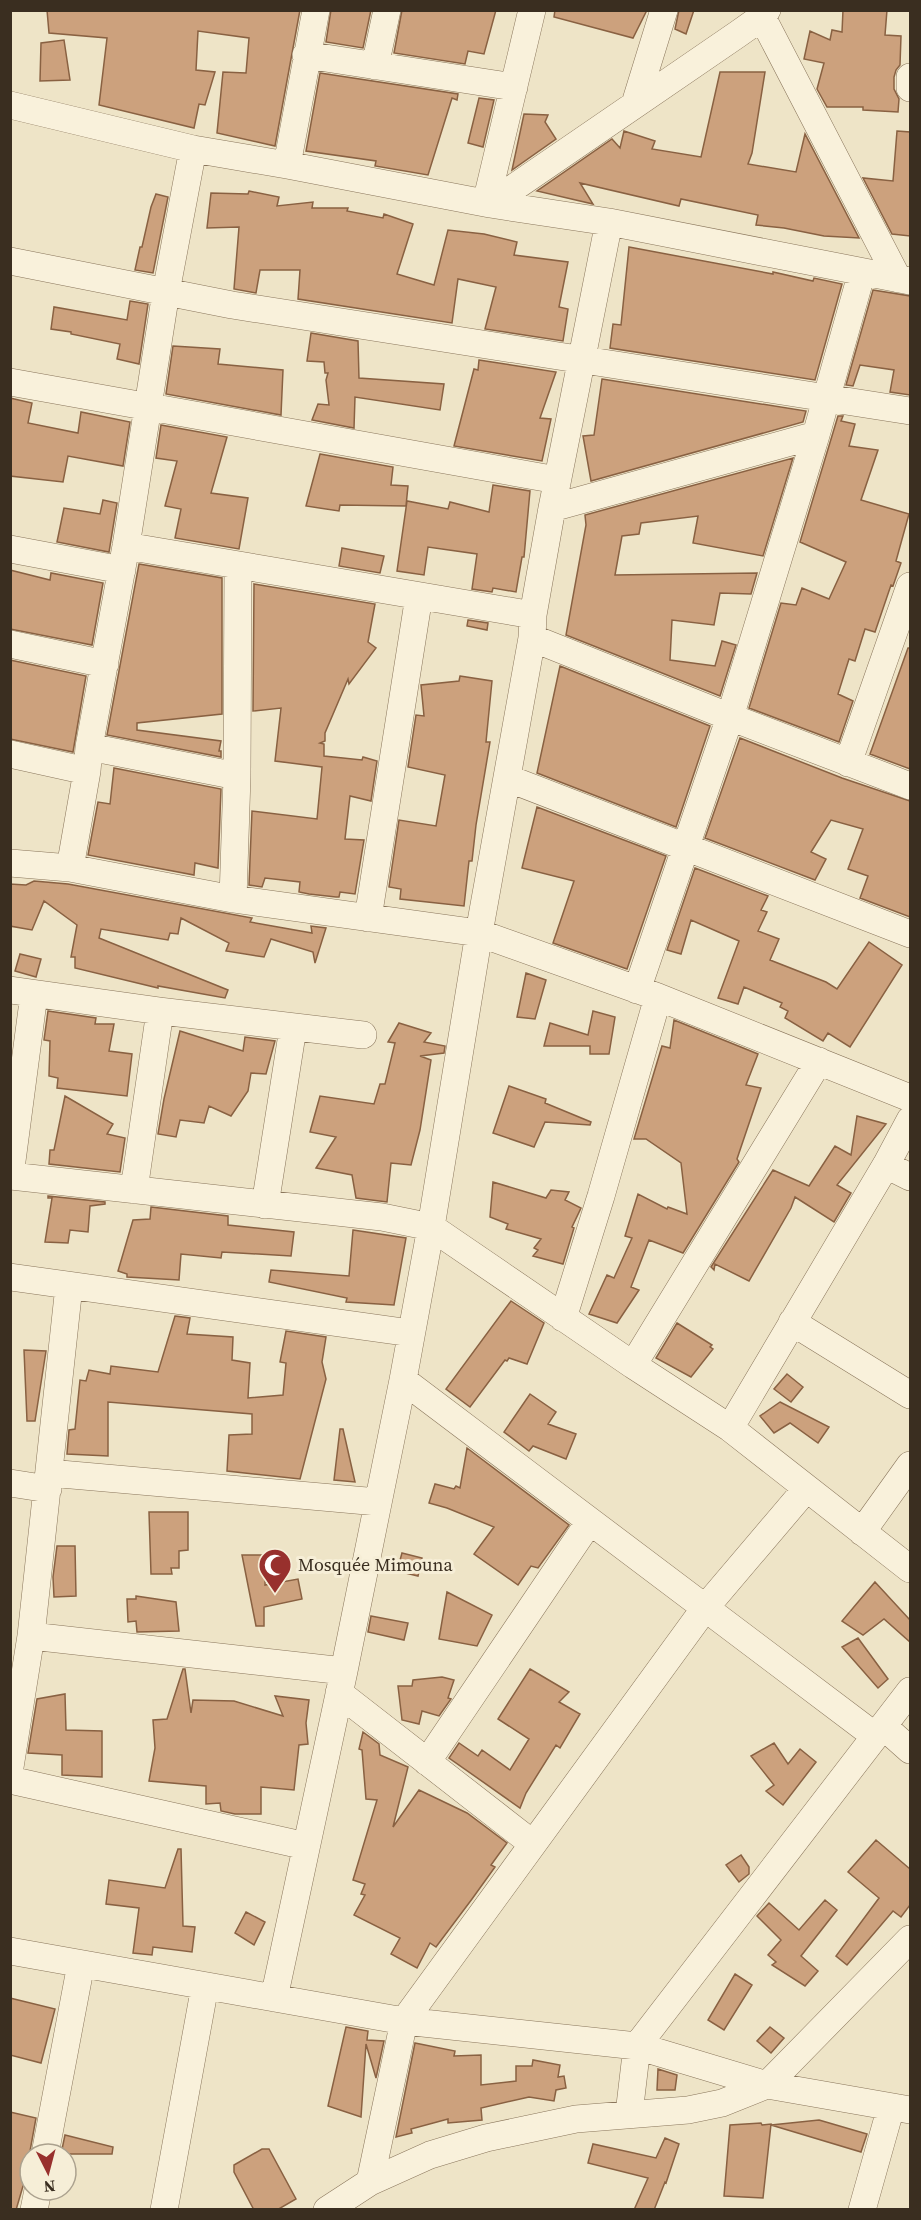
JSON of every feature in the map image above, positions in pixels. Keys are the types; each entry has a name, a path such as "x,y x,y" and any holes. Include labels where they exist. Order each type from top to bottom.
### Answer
{"street":[{"path":"287,165 316,10"},
{"path":"375,66 387,10"},
{"path":"488,204 532,10"},
{"path":"635,104 664,10"},
{"path":"488,204 764,14 904,280"},
{"path":"306,56 514,87"},
{"path":"910,77 910,88"},
{"path":"10,105 193,149 488,204 609,222 904,280"},
{"path":"70,868 124,558 166,292 193,149"},
{"path":"274,1998 342,1682 403,1380 431,1227 552,508 609,222"},
{"path":"10,261 232,305 910,411"},
{"path":"563,1318 601,1196 648,993 686,847 730,717 827,398 862,272"},
{"path":"10,382 557,480"},
{"path":"552,508 816,435"},
{"path":"10,549 238,566 419,596 532,627 730,717 910,786"},
{"path":"233,899 237,776 238,566"},
{"path":"848,763 910,586"},
{"path":"368,918 419,596"},
{"path":"10,644 105,664"},
{"path":"10,754 88,759 237,776"},
{"path":"507,778 910,934"},
{"path":"10,863 70,868 233,899 479,933 648,993 910,1098"},
{"path":"363,1035 293,1028 22,992 11,1176 381,1217 431,1227 563,1318 730,1428 910,1569"},
{"path":"134,1190 160,1011"},
{"path":"265,1205 293,1028"},
{"path":"633,1365 819,1061"},
{"path":"730,1428 886,1165 910,1120"},
{"path":"886,1165 910,1177"},
{"path":"10,1277 411,1333"},
{"path":"10,1767 31,1636 69,1286"},
{"path":"792,1322 910,1395"},
{"path":"403,1380 705,1608 879,1731 910,1750"},
{"path":"862,1532 910,1465"},
{"path":"10,1483 49,1481 378,1502"},
{"path":"370,2182 404,2021 705,1608 806,1489"},
{"path":"427,1762 590,1521"},
{"path":"31,1636 342,1682 427,1762 533,1844"},
{"path":"629,2114 637,2046 910,1691"},
{"path":"10,1780 306,1846"},
{"path":"327,2210 370,2182 430,2155 486,2138 576,2118 688,2110 722,2103 766,2085 910,1939"},
{"path":"10,1951 404,2021 637,2046 766,2085 901,2109 862,2210"},
{"path":"47,2142 81,1964"},
{"path":"164,2210 205,1986"}],"building":[{"path":"47,10 300,10 275,146 217,133 223,72 246,73 249,38 198,31 196,70 215,72 205,105 199,104 194,128 99,105 107,38 49,33"},
{"path":"331,10 371,10 363,48 326,42"},
{"path":"402,10 496,10 484,54 468,51 465,64 394,53"},
{"path":"555,10 647,10 633,38 554,17"},
{"path":"679,10 694,10 686,34 675,29"},
{"path":"843,10 887,10 885,35 901,36 900,65 894,77 894,89 899,99 898,112 863,110 863,107 827,107 817,89 824,63 804,59 810,31 830,40 832,30 842,32"},
{"path":"64,40 70,80 40,81 41,43"},
{"path":"720,72 765,72 752,153 748,164 796,172 805,134 859,238 824,236 756,225 758,215 681,199 679,206 580,183 593,204 537,191 612,139 620,148 624,131 655,141 652,149 701,157"},
{"path":"320,73 458,94 457,100 452,98 428,175 375,166 376,161 306,151"},
{"path":"479,98 494,100 483,147 468,143"},
{"path":"524,114 548,115 545,122 556,139 512,170"},
{"path":"897,131 910,132 910,236 892,234 863,178 893,181"},
{"path":"249,191 279,197 277,206 313,202 312,208 348,208 347,211 383,218 384,214 413,224 397,274 434,285 448,230 484,234 517,242 514,255 568,262 559,307 568,309 563,341 485,329 496,287 458,279 452,323 298,299 300,270 260,270 256,293 234,289 239,227 207,228 211,193 248,194"},
{"path":"156,194 168,197 153,273 135,270"},
{"path":"629,247 813,281 814,278 842,284 815,380 610,348 613,324 621,325"},
{"path":"873,290 910,296 910,395 890,392 894,370 860,365 853,386 846,385"},
{"path":"130,301 148,304 139,364 117,359 120,344 51,329 54,307 127,320"},
{"path":"311,333 358,341 359,378 444,384 440,410 355,397 354,428 312,420 318,404 329,405 326,380 328,373 325,373 324,362 307,361"},
{"path":"173,346 220,349 218,364 283,370 281,415 166,394"},
{"path":"479,360 556,372 540,418 551,419 542,461 454,446 474,369 478,370"},
{"path":"602,379 806,411 803,422 591,481 583,436 594,435"},
{"path":"10,398 32,403 28,423 78,433 81,412 130,422 123,466 68,456 63,482 10,476"},
{"path":"838,416 843,416 841,421 855,424 849,446 878,450 861,500 909,514 896,561 901,563 875,632 865,629 855,661 849,659 838,694 853,701 839,742 749,708 781,603 796,605 802,588 829,599 846,562 800,542"},
{"path":"161,425 227,437 211,493 248,498 239,549 175,538 181,509 165,506 177,461 156,458"},
{"path":"320,454 393,467 391,485 408,486 406,506 340,505 339,511 306,506"},
{"path":"793,458 763,556 693,543 698,516 641,523 639,534 622,536 615,575 757,573 751,594 720,593 714,625 672,620 670,660 715,666 722,641 736,645 720,696 566,635 586,525 585,515"},
{"path":"493,485 530,491 524,557 522,557 516,592 493,588 492,592 472,589 477,554 428,547 424,575 397,571 407,501 448,509 450,502 489,512"},
{"path":"103,500 117,503 109,552 57,542 64,508 100,514"},
{"path":"342,548 384,556 380,573 339,566"},
{"path":"139,564 222,578 222,714 137,723 137,730 221,741 219,751 221,751 221,757 107,735"},
{"path":"10,570 50,580 51,573 103,583 92,645 10,629"},
{"path":"254,584 375,604 368,642 376,648 349,684 348,679 325,733 325,741 320,743 324,744 324,756 362,760 363,757 377,761 371,801 350,796 345,839 364,840 355,894 340,892 339,897 336,897 309,894 299,892 300,882 265,878 262,887 249,885 252,811 317,819 322,767 275,761 281,708 253,711"},
{"path":"468,620 488,623 487,630 467,626"},
{"path":"908,648 910,648 910,769 870,754"},
{"path":"10,660 86,676 73,752 10,739"},
{"path":"560,666 710,726 676,827 537,773"},
{"path":"460,676 492,681 486,742 490,742 472,861 469,861 464,906 400,899 401,889 389,887 399,820 436,826 445,775 408,767 416,715 424,716 421,685 459,681"},
{"path":"740,738 842,778 910,801 910,917 860,898 868,876 848,869 863,829 831,820 811,852 826,859 815,880 705,838"},
{"path":"114,768 221,789 218,868 195,863 194,875 88,855 98,802 110,804"},
{"path":"537,807 666,856 627,969 553,943 574,881 522,868"},
{"path":"695,868 768,896 761,910 767,912 758,931 779,939 770,960 826,982 837,989 869,942 902,965 850,1047 828,1033 823,1041 785,1018 788,1011 780,1007 782,1003 744,987 738,1004 718,998 739,941 691,920 681,954 667,950"},
{"path":"34,881 68,884 252,918 250,922 312,933 311,926 326,928 315,963 313,952 271,939 264,957 226,951 229,943 181,918 178,934 170,933 168,940 101,929 99,938 228,990 225,998 158,986 158,988 75,968 75,957 71,957 77,925 44,901 32,930 10,926 10,884 26,885"},
{"path":"20,954 41,959 36,977 15,971"},
{"path":"526,973 546,980 535,1019 517,1017"},
{"path":"48,1011 96,1018 95,1024 114,1024 109,1051 132,1054 127,1096 57,1088 58,1078 49,1076 50,1041 44,1040"},
{"path":"593,1011 615,1017 609,1054 590,1054 590,1046 544,1046 550,1023 588,1035"},
{"path":"674,1020 758,1054 746,1085 761,1088 737,1159 739,1162 683,1253 649,1240 631,1287 639,1290 617,1323 589,1314 607,1275 614,1278 632,1238 625,1236 638,1194 667,1209 668,1207 687,1214 681,1163 646,1139 634,1139 662,1046 670,1048"},
{"path":"399,1023 431,1033 424,1042 445,1046 444,1053 420,1056 431,1060 420,1130 411,1165 391,1163 387,1202 356,1198 352,1175 316,1168 336,1137 310,1132 320,1096 374,1104 380,1084 385,1084 395,1043 388,1042"},
{"path":"180,1031 243,1051 245,1037 275,1041 266,1074 251,1073 248,1091 231,1116 209,1106 204,1123 180,1120 176,1137 158,1134"},
{"path":"509,1086 546,1099 545,1103 591,1122 590,1125 545,1122 534,1147 493,1133"},
{"path":"65,1096 113,1124 107,1134 125,1138 120,1172 49,1164 50,1150 54,1150"},
{"path":"857,1116 886,1124 837,1185 851,1193 834,1222 795,1197 749,1281 715,1264 714,1270 711,1267 773,1170 809,1186 835,1146 851,1155"},
{"path":"493,1182 546,1198 551,1190 569,1192 565,1200 581,1208 572,1227 574,1228 563,1264 533,1256 538,1250 534,1248 541,1239 506,1229 508,1224 490,1217"},
{"path":"48,1196 105,1202 105,1204 90,1206 88,1232 70,1230 68,1243 45,1242 52,1198"},
{"path":"151,1207 228,1216 228,1225 294,1232 291,1256 222,1252 221,1258 181,1254 179,1280 127,1277 127,1274 118,1271 133,1220 150,1219"},
{"path":"353,1230 406,1238 394,1305 346,1302 347,1298 269,1282 271,1270 349,1276"},
{"path":"511,1301 544,1323 527,1364 509,1358 505,1360 470,1407 446,1389"},
{"path":"175,1316 190,1318 187,1334 233,1337 232,1360 250,1363 248,1398 283,1395 286,1363 280,1362 286,1331 326,1337 322,1362 326,1379 300,1479 227,1471 229,1435 252,1434 252,1414 108,1402 108,1456 67,1454 69,1430 75,1429 80,1380 86,1381 89,1370 110,1374 111,1366 158,1372"},
{"path":"677,1323 712,1345 710,1347 713,1349 691,1377 656,1358"},
{"path":"24,1350 46,1351 35,1421 27,1421"},
{"path":"787,1374 803,1387 791,1402 774,1389"},
{"path":"530,1394 556,1412 548,1424 576,1434 566,1459 533,1446 529,1451 504,1432"},
{"path":"780,1402 829,1427 818,1443 790,1423 774,1433 760,1416"},
{"path":"340,1429 343,1429 355,1482 334,1480"},
{"path":"467,1448 569,1525 538,1568 531,1566 518,1585 474,1554 494,1527 429,1503 435,1484 454,1489 456,1486 460,1488"},
{"path":"149,1512 188,1512 188,1550 179,1551 179,1568 171,1568 172,1574 151,1574"},
{"path":"57,1546 75,1546 76,1596 54,1597 53,1577"},
{"path":"402,1553 422,1558 418,1576 397,1571"},
{"path":"242,1555 266,1555 265,1585 298,1579 302,1599 264,1607 264,1626 256,1626"},
{"path":"875,1582 910,1620 910,1642 884,1619 863,1635 842,1621"},
{"path":"447,1592 492,1615 477,1646 439,1639"},
{"path":"136,1596 176,1602 179,1631 137,1632 136,1621 128,1622 127,1599 136,1599"},
{"path":"371,1616 408,1623 404,1640 368,1632"},
{"path":"858,1638 888,1679 878,1688 842,1647"},
{"path":"183,1669 185,1669 191,1713 193,1700 234,1701 283,1716 275,1696 309,1700 306,1723 308,1744 299,1745 294,1790 261,1787 261,1814 235,1814 221,1811 220,1803 206,1804 206,1786 149,1781 155,1748 153,1720 167,1719"},
{"path":"530,1669 569,1692 559,1702 580,1714 560,1748 556,1745 526,1793 520,1808 449,1758 459,1743 478,1756 482,1750 510,1770 529,1739 498,1719"},
{"path":"442,1677 454,1680 448,1698 451,1699 439,1716 422,1711 419,1724 402,1720 398,1686 412,1686 413,1680"},
{"path":"65,1694 66,1730 102,1731 102,1777 62,1775 62,1755 28,1753 37,1699"},
{"path":"363,1732 379,1744 380,1755 408,1767 393,1827 419,1790 467,1813 507,1843 491,1865 495,1867 472,1899 436,1947 430,1943 417,1968 391,1954 400,1938 354,1915 365,1895 361,1894 365,1884 353,1880 377,1800 366,1799 362,1750 359,1749"},
{"path":"774,1743 788,1764 800,1749 816,1762 783,1805 766,1791 774,1785 751,1756"},
{"path":"876,1840 910,1869 910,1905 901,1917 893,1911 847,1965 836,1956 879,1898 848,1872"},
{"path":"178,1849 181,1849 183,1926 195,1927 192,1952 153,1947 152,1955 133,1953 139,1908 106,1904 109,1880 165,1888"},
{"path":"741,1855 749,1867 749,1874 739,1882 726,1865"},
{"path":"825,1900 837,1910 801,1956 818,1971 805,1986 772,1965 776,1962 768,1955 781,1940 757,1916 769,1903 799,1930"},
{"path":"246,1912 265,1922 254,1945 235,1933"},
{"path":"735,1974 752,1985 724,2030 708,2020"},
{"path":"10,1998 55,2009 41,2063 10,2055"},
{"path":"346,2027 368,2031 367,2040 384,2041 376,2078 366,2044 361,2117 328,2106"},
{"path":"770,2027 784,2038 771,2053 757,2041"},
{"path":"415,2043 455,2051 454,2056 481,2055 481,2085 516,2081 516,2066 532,2066 533,2060 560,2065 558,2077 564,2076 566,2088 556,2090 554,2101 529,2097 481,2108 482,2120 448,2123 448,2119 411,2129 412,2133 396,2137"},
{"path":"658,2069 677,2075 675,2090 657,2090"},
{"path":"10,2112 36,2118 32,2142 18,2142 18,2202 16,2210 10,2210"},
{"path":"819,2120 867,2134 861,2152 771,2125"},
{"path":"761,2123 762,2125 771,2124 763,2198 724,2196 730,2125"},
{"path":"65,2135 113,2147 112,2154 78,2154 78,2142 64,2142"},
{"path":"665,2138 679,2144 654,2210 634,2210 648,2178 588,2163 593,2144 656,2158"},
{"path":"262,2149 269,2149 296,2199 277,2210 254,2210 234,2172 234,2165"}],"place":[{"name":"Mosquée Mimouna","path":"275,1594"}]}
